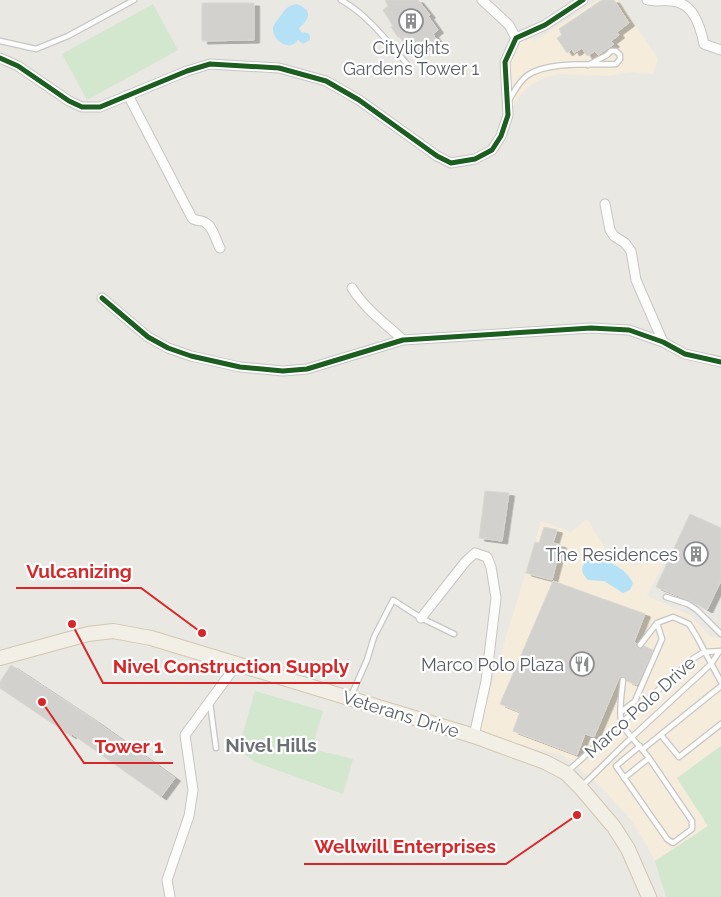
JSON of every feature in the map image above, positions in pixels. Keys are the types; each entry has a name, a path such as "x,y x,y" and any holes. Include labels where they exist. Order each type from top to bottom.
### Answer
{"main road":[{"name":"Veterans Drive","path":"0,658 88,634 113,631 151,638 474,736 545,762 566,773 614,827 628,848 649,897"}],"street":[{"path":"482,0 509,25 516,38"},
{"path":"0,58 18,66 69,101 82,107 100,107 187,71 210,64 278,68 326,81 359,100 437,156 451,163 475,160 492,150 501,136 508,115 504,62 516,38 544,25 583,0"},
{"path":"647,0 674,0 689,7 697,21 704,44 721,50"},
{"path":"128,95 192,218 195,221 205,222 209,225 220,248"},
{"path":"605,204 610,230 631,251 636,280 663,342"},
{"path":"352,288 361,302 403,340"},
{"path":"102,298 148,337 168,348 191,356 240,367 283,371 307,369 403,340 591,328 629,330 663,342 686,354 721,362"},
{"path":"421,618 466,561 475,553 487,557 491,567 496,598 486,681 474,736"},
{"path":"170,897 167,880 189,816 193,790 185,735 237,664"}],"lane":[{"path":"0,41 36,49 68,36 134,0"},
{"path":"341,0 369,21 407,64"},
{"path":"506,103 526,76 547,66 588,66 616,64 619,62 620,55 614,50 588,66"},
{"path":"607,55 607,60 611,64"},
{"path":"666,597 688,604 697,610 721,634"},
{"path":"350,699 367,660 374,637 393,600 421,618 454,634"},
{"path":"623,680 621,697 622,724 632,737 641,748 649,758 692,821 692,829 673,842 667,839 616,766 641,748 661,735 721,684 697,637 688,624 673,617 657,623 640,645"},
{"path":"621,712 635,701 662,639 657,623"},
{"name":"Marco Polo Drive","path":"566,773 694,658 704,652 720,652"},
{"name":"Marco Polo Drive","path":"580,788 711,664 720,652"},
{"path":"210,702 216,748"},
{"path":"661,735 678,757 721,724"},
{"path":"624,778 649,758"}],"shaded area":[{"path":"598,0 618,0 658,59 653,74 629,72 609,76 559,74 546,77 529,86 519,97 508,115 507,56 516,38 528,36 535,41"},
{"name":"Marco Polo Plaza","path":"587,519 612,559 638,565 668,555 647,596 690,615 711,637 721,638 721,746 677,778 708,826 655,861 631,820 600,786 564,756 480,733 487,700 541,521 571,532"}],"green space":[{"path":"153,4 178,50 87,100 62,54"},
{"path":"255,691 323,711 312,749 353,759 343,794 255,762 238,750"},
{"path":"721,746 721,897 666,897 655,861 708,826 677,778"}],"water":[{"path":"297,4 308,12 306,21 299,28 301,32 308,33 310,40 303,44 298,40 291,45 282,44 274,33 275,23 286,9"},
{"path":"589,559 609,562 620,568 630,577 633,583 630,590 623,593 604,581 588,580 582,569"}],"building":[{"name":"Citylights Gardens Tower 1","path":"385,0 418,0 430,15 428,16 438,30 433,34 436,39 418,51 415,46 409,50 391,27 393,26 383,10 388,6"},
{"path":"602,0 614,0 629,23 617,32 619,35 611,41 614,44 598,55 595,51 587,56 582,48 574,53 572,49 567,53 557,38 562,35 559,29"},
{"path":"202,3 254,3 254,40 202,41"},
{"path":"485,491 509,493 502,541 479,538"},
{"name":"The Residences","path":"690,514 721,528 721,581 707,610 689,600 656,587"},
{"path":"544,527 557,530 553,543 561,545 552,580 526,573 535,542 539,543"},
{"name":"Marco Polo Plaza","path":"553,581 645,614 634,642 639,649 644,646 653,650 637,685 627,681 624,676 619,678 594,737 585,734 577,755 513,731 520,712 500,704"},
{"path":"11,665 97,722 175,778 161,797 72,734 71,736 0,688 0,682"}],"cycle path":[{"path":"0,58 18,66 69,101 82,107 100,107 187,71 210,64 279,68 326,81 359,100 437,156 451,163 475,159 492,150 501,136 508,115 505,62 516,38 545,25 583,0"},
{"path":"102,298 148,337 168,348 191,356 240,367 283,371 307,369 403,340 591,328 629,330 663,342 685,354 721,362"}],"place":[{"name":"Citylights Gardens Tower 1","path":"411,21"},
{"name":"The Residences","path":"696,554"},
{"name":"Nivel Construction Supply","path":"72,624"},
{"name":"Vulcanizing","path":"202,633"},
{"name":"Marco Polo Plaza","path":"582,664"},
{"name":"Tower 1","path":"42,702"},
{"name":"Wellwill Enterprises","path":"577,815"}],"district":[{"name":"Nivel Hills","path":"271,745"}]}
